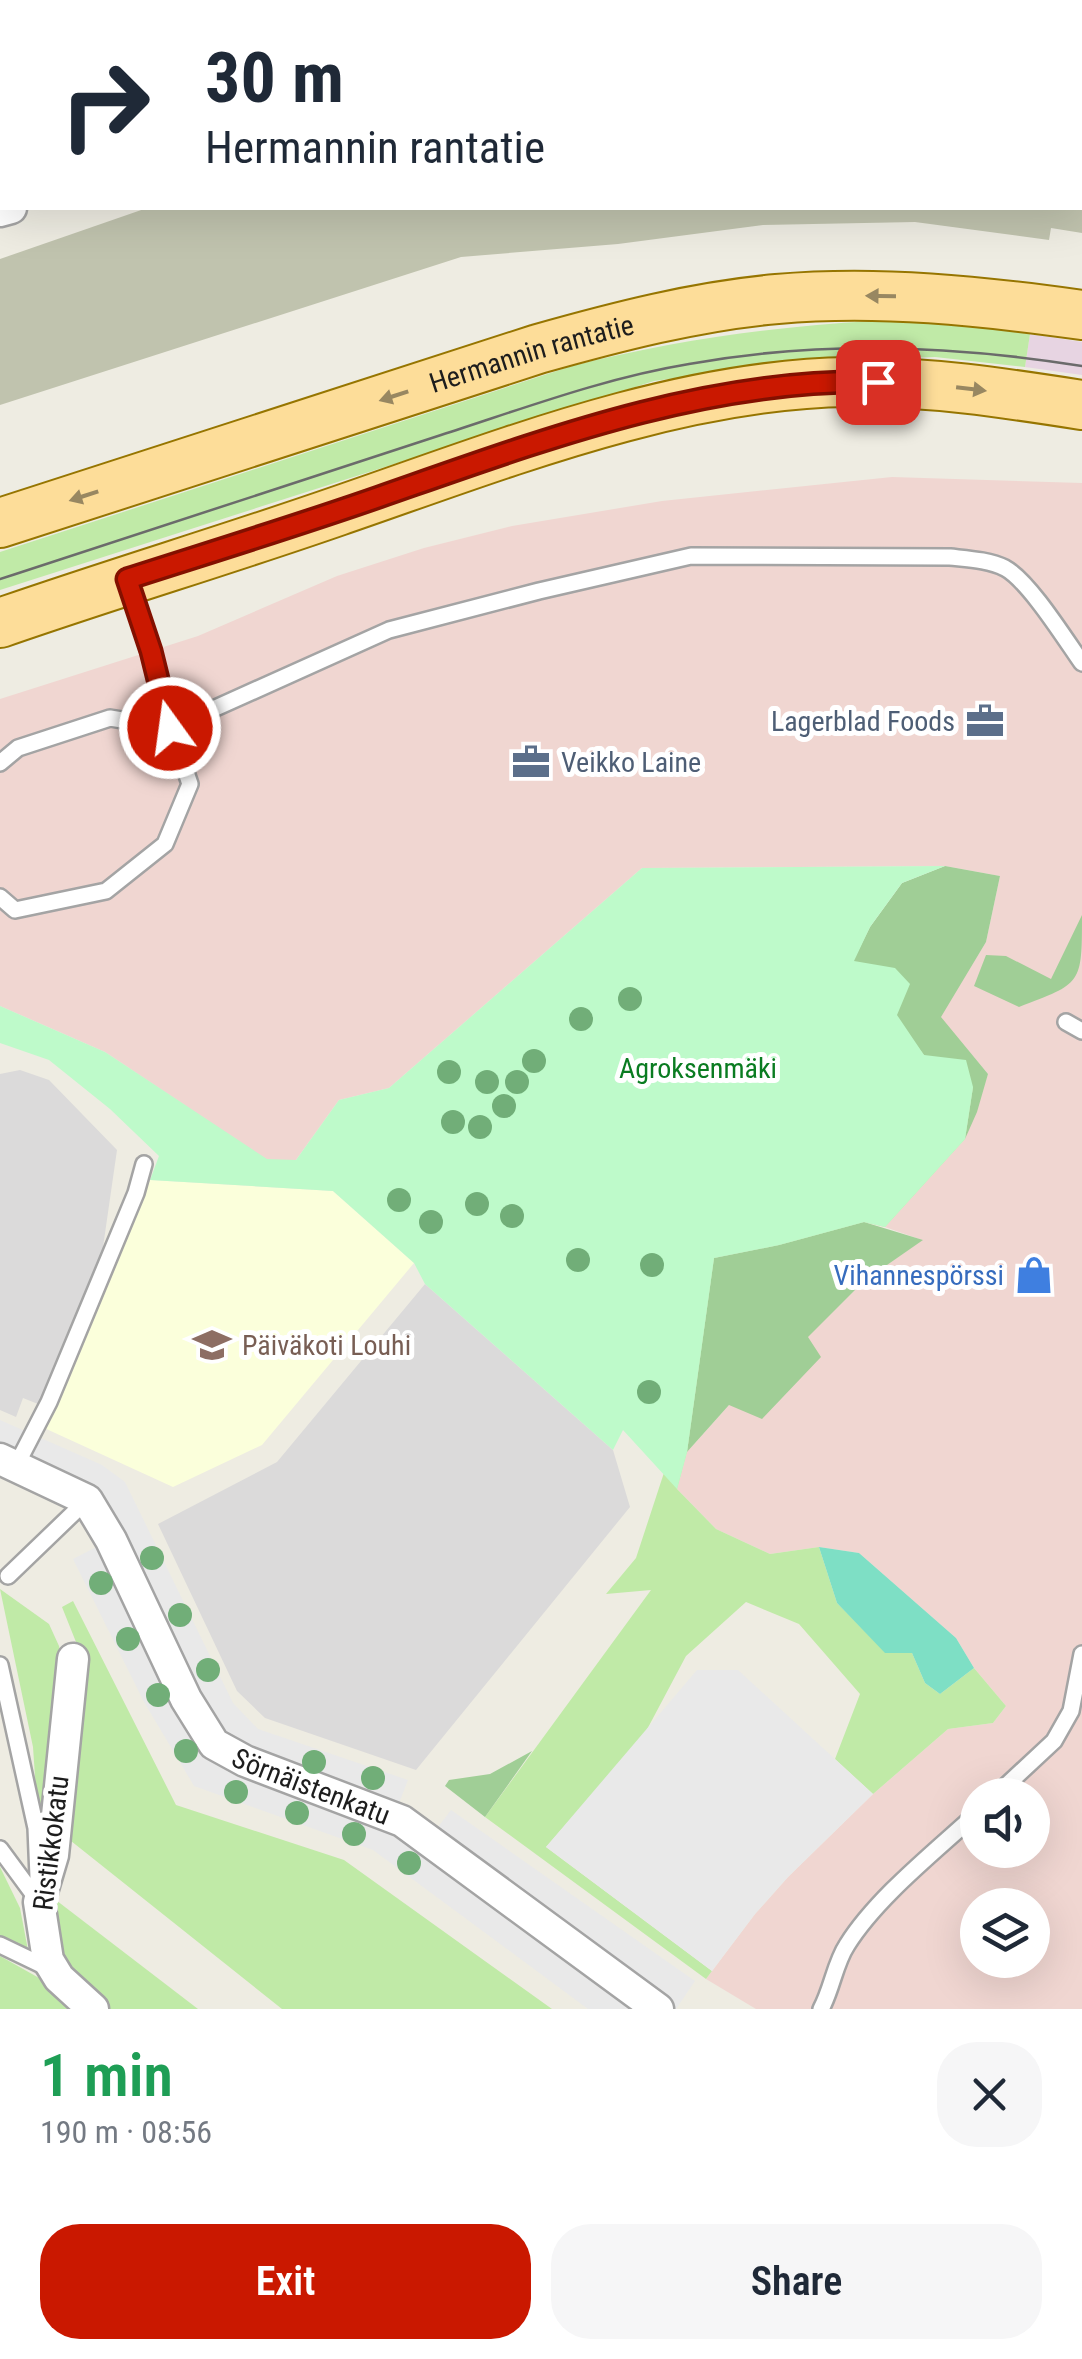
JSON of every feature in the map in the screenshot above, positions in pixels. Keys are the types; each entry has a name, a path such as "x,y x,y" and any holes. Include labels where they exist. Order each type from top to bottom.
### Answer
{"main road":[{"name":"Hermannin rantatie","path":"0,523 616,327 774,299 837,296 964,301 1082,315"},
{"path":"0,623 539,443 657,408 779,387 847,382 965,388 1082,405"}],"street":[{"path":"8,1463 87,1500"},
{"name":"Sörnäistenkatu","path":"87,1500 111,1540 186,1699 214,1744 244,1761 402,1821 658,2009"},
{"name":"Ristikkokatu","path":"74,1659 53,1855 39,1902 48,1960 93,2009"}],"lane":[{"path":"0,763 18,748 110,718 170,728 389,630 691,556 979,560 1008,569 1082,663"},
{"path":"0,897 15,910 106,891 165,844 190,784 127,579"},
{"path":"1066,1022 1082,1031"},
{"path":"8,1463 49,1402 136,1193 144,1164"},
{"path":"8,1576 87,1500"},
{"path":"1014,1778 1054,1741 1070,1711 1082,1654"},
{"path":"0,1664 36,1828 39,1902"},
{"path":"821,2009 846,1946 896,1887 960,1828"},
{"path":"0,1850 39,1902"},
{"path":"0,1945 56,1972"}],"shaded area":[{"path":"141,210 1082,210 1082,233 1051,228 1049,240 915,222 763,225 618,244 461,257 0,405 0,259"},
{"path":"1030,334 1082,342 1082,375 1025,367"},
{"path":"892,477 1082,483 1082,2009 756,2009 706,1979 788,1877 873,1794 948,1729 993,1723 1006,1706 974,1668 956,1638 859,1553 819,1547 770,1554 716,1529 677,1489 687,1452 729,1405 864,1281 922,1240 885,1227 965,1139 988,1074 940,1017 986,942 1000,876 945,866 642,868 389,1088 339,1100 296,1160 267,1160 105,1052 0,1006 0,699 198,636 337,576 424,548 512,526 662,501"},
{"path":"20,1070 49,1080 117,1150 102,1254 38,1404 23,1398 16,1417 0,1410 0,1074"},
{"name":"Päiväkoti Louhi","path":"150,1180 333,1191 414,1263 262,1445 173,1487 42,1427"},
{"path":"425,1284 613,1450 630,1507 416,1770 265,1718 237,1691 158,1524 277,1462"},
{"path":"0,1420 102,1465 125,1482 233,1703 258,1729 408,1780 394,1816 428,1840 451,1810 695,1981 676,2009 588,2009 373,1850 194,1786 144,1702 73,1559 110,1540 87,1500 0,1459"},
{"path":"697,1670 738,1670 873,1794 788,1877 712,1971 546,1847"}],"green space":[{"path":"872,321 941,322 1030,334 1025,367 935,357 872,359 790,363 654,381 0,590 0,552 572,366 721,336"},
{"path":"945,866 1000,876 986,942 941,1017 988,1074 965,1139 973,1087 924,1055 853,961 870,927 902,883"},
{"name":"Agroksenmäki","path":"945,866 902,883 870,927 854,961 895,968 910,984 897,1015 924,1055 966,1060 973,1087 965,1139 885,1227 864,1222 714,1258 687,1452 677,1489 623,1430 613,1450 425,1284 414,1263 333,1191 150,1180 159,1156 110,1109 49,1060 0,1043 0,1006 105,1052 267,1159 296,1160 339,1100 389,1088 642,868"},
{"path":"1082,915 1079,969 1067,986 1019,1007 974,986 986,955 1006,956 1051,979"},
{"path":"896,1015 924,1055 966,1060 973,1087 965,1139 885,1227 864,1222 714,1258 687,1452 677,1489 716,1529 770,1554 819,1547 837,1603 885,1652 912,1653 925,1683 940,1694 974,1668 1006,1706 993,1723 948,1729 873,1794 835,1759 860,1694 799,1624 746,1602 686,1656 643,1737 546,1847 712,1971 706,1979 485,1817 651,1590 606,1594 636,1558 679,1427 688,1372 690,1315 684,1249 688,1240 763,1240 806,1232 827,1224 865,1195 878,1177 887,1110 882,1048"},
{"path":"864,1222 923,1240 864,1281 808,1337 821,1357 762,1419 729,1405 687,1452 714,1258"},
{"path":"819,1547 859,1553 956,1638 974,1668 940,1694 925,1683 912,1653 885,1653 837,1603"},
{"path":"0,1589 49,1624 63,1667 46,1794 38,1820 33,1747"},
{"path":"73,1601 176,1805 344,1860 552,2009 282,2009 61,1833 84,1662 62,1607"},
{"path":"532,1751 485,1817 445,1786 449,1780 490,1774"},
{"path":"0,1867 20,1908 28,1950 0,1939"},
{"path":"48,1894 198,2009 105,2009 58,1953"},
{"path":"0,1956 48,1983 76,2009 0,2009"}],"tram line":[{"path":"0,579 533,405 657,370 787,351 886,348 984,353 1082,366"}],"place":[{"name":"Lagerblad Foods","path":"985,721"},
{"name":"Veikko Laine","path":"531,762"},
{"name":"Vihannespörssi","path":"1034,1275"},
{"name":"Päiväkoti Louhi","path":"212,1345"}],"route":[{"path":"170,728 151,651 127,579 657,408 779,387 878,382"}]}
